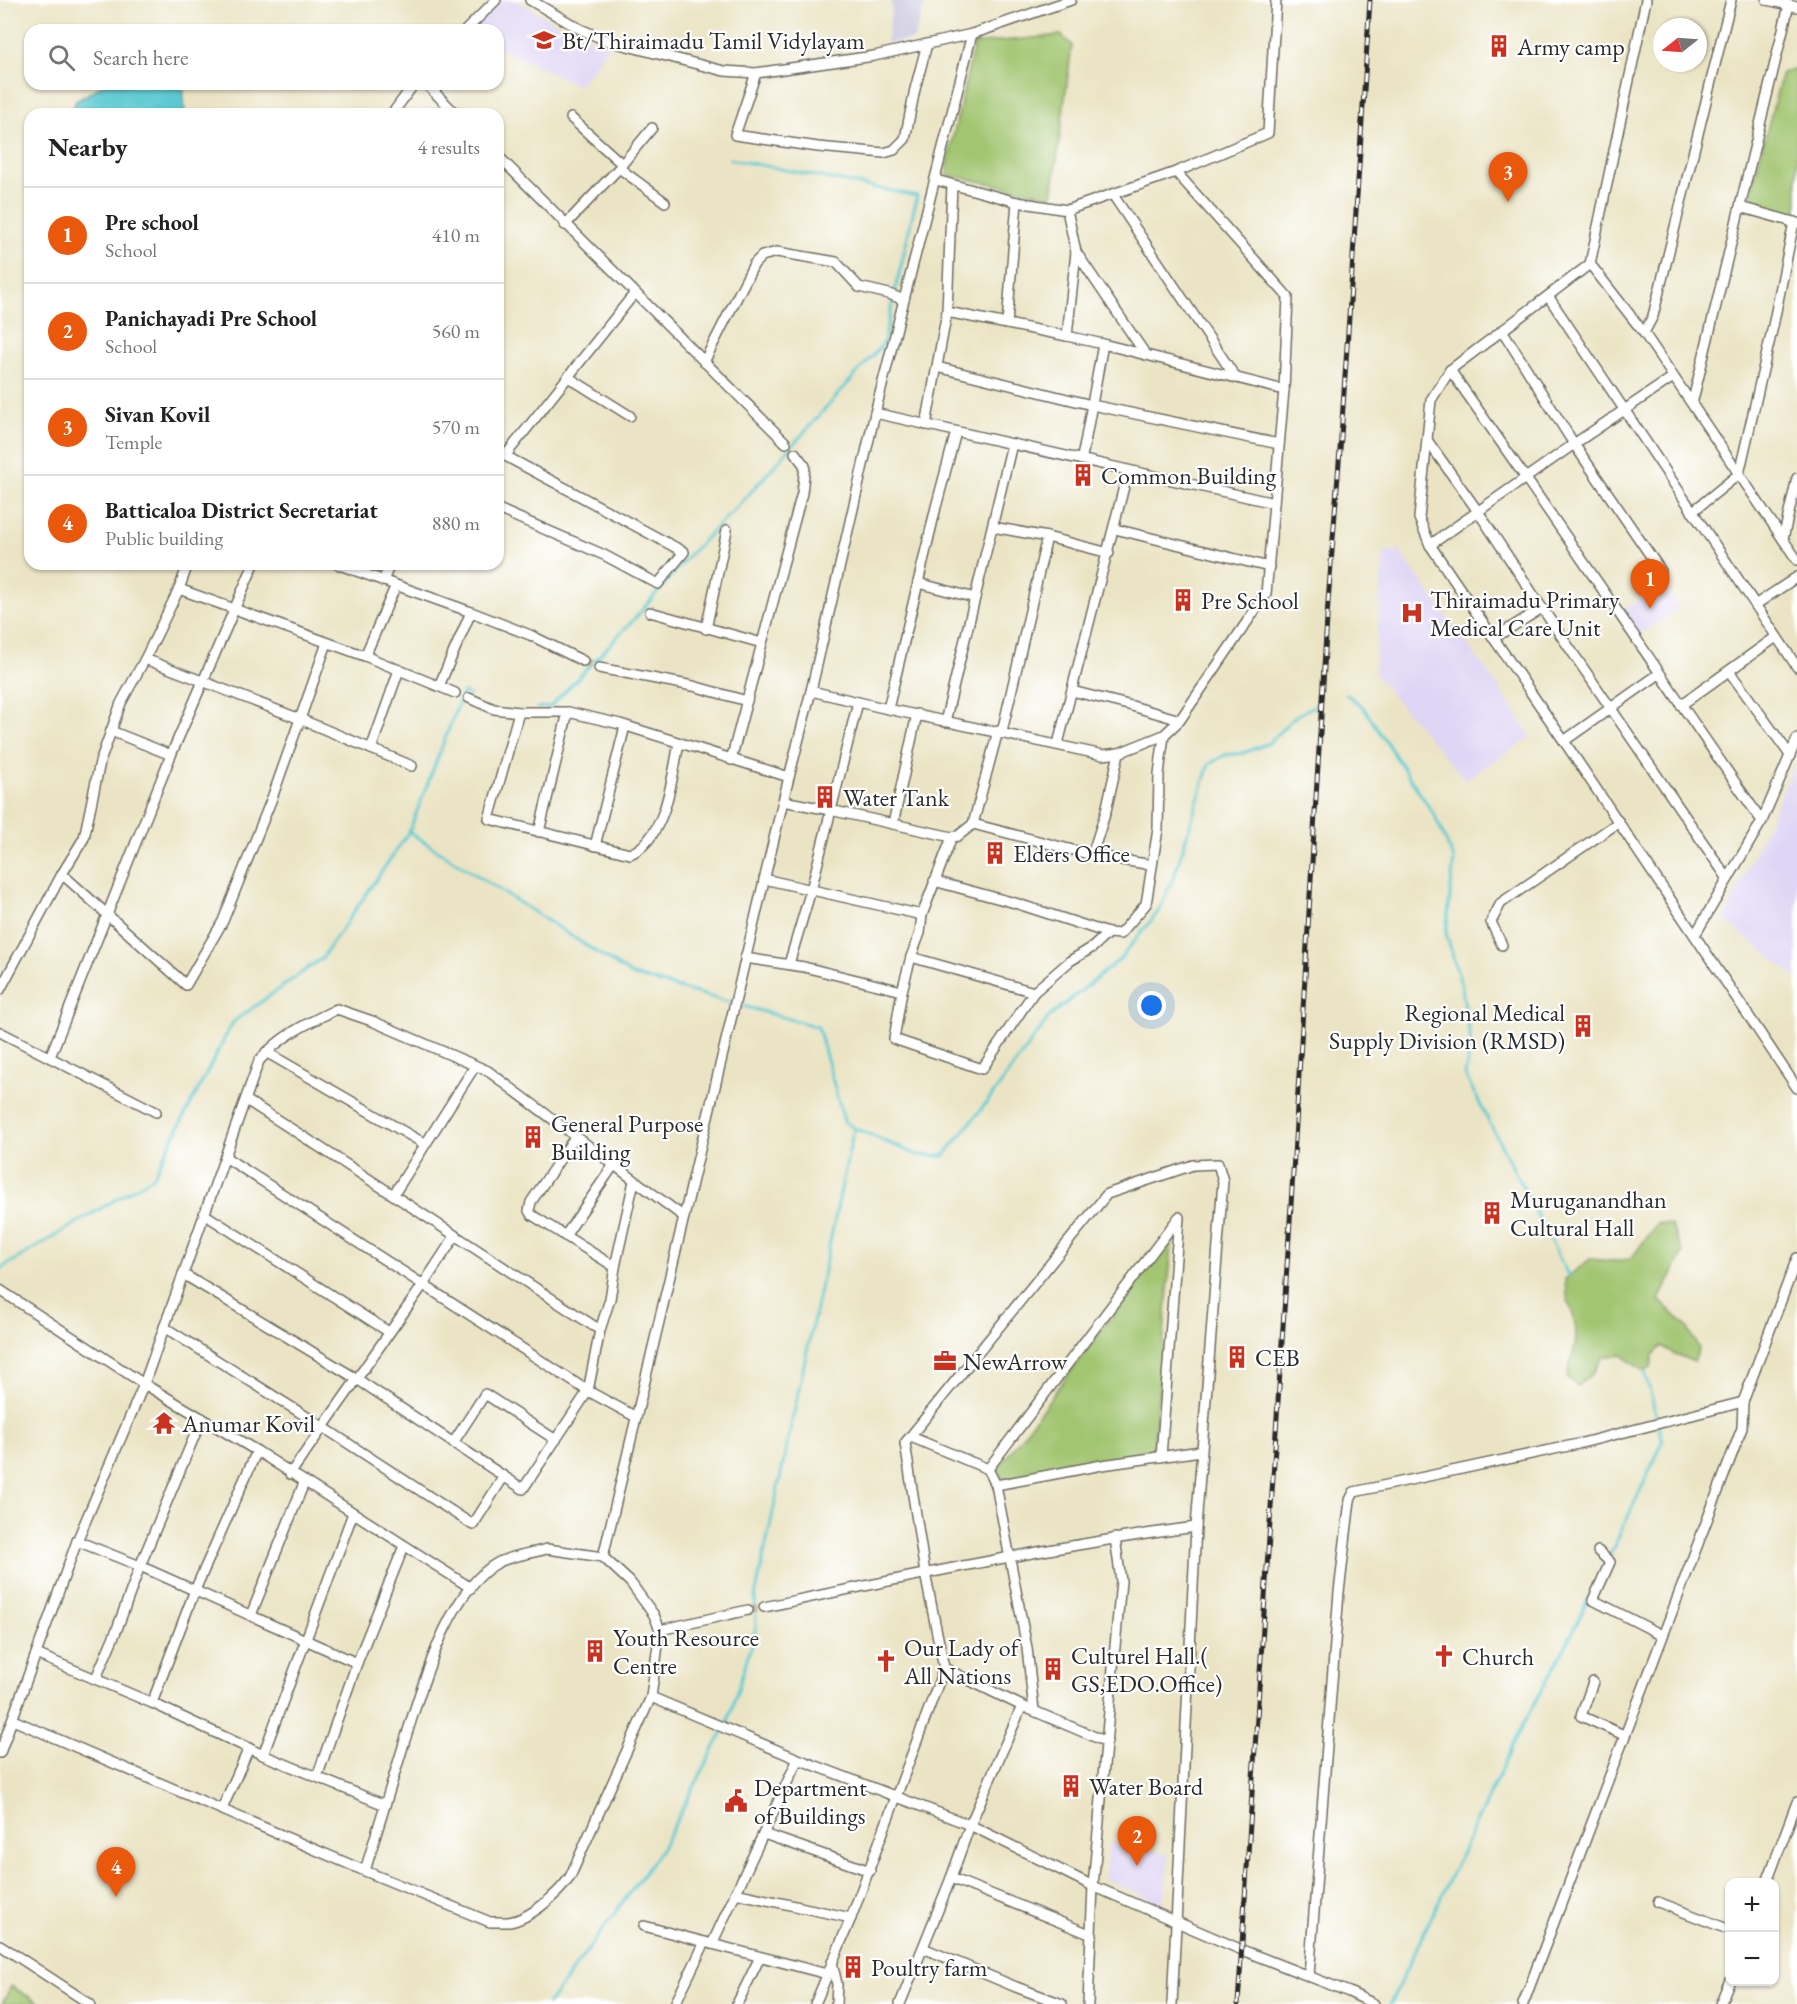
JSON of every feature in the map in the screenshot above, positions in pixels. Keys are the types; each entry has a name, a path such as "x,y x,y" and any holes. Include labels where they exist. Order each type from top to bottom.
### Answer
{"street":[{"path":"472,24 496,0"},
{"path":"530,0 580,29 608,40 724,70 756,73 874,56 972,34 1071,0"},
{"path":"936,180 1017,202 1066,210 1176,172 1268,133 1276,0"},
{"path":"1646,0 1590,264 1450,370 1431,400 1419,518 1430,545 1797,1088"},
{"path":"1644,333 1653,316 1731,0"},
{"path":"1692,404 1787,4 1767,0"},
{"path":"603,1557 745,958 811,691 875,413 897,297 936,180 972,34"},
{"path":"756,73 735,135 818,147 884,153 894,150 905,140 927,44"},
{"path":"396,108 410,90"},
{"path":"432,90 450,108"},
{"path":"571,118 620,166 665,202"},
{"path":"566,225 652,128"},
{"path":"504,162 786,443"},
{"path":"811,691 1103,755 1119,753 1164,735 1180,720 1266,594 1284,390 1288,297 1176,172"},
{"path":"926,425 947,312 952,185"},
{"path":"1113,195 1236,378"},
{"path":"1007,324 1017,202"},
{"path":"1692,512 1739,474 1796,223 1740,207"},
{"path":"1066,210 1076,252 1067,336"},
{"path":"704,362 754,264 762,255 777,252 836,262 859,286 897,297"},
{"path":"1076,252 1146,355"},
{"path":"1590,264 1644,333 1797,560"},
{"path":"504,450 634,294"},
{"path":"1548,296 1623,411 1797,667"},
{"path":"947,312 1103,344 1284,390"},
{"path":"1502,330 1574,444 1661,571"},
{"path":"1081,460 1103,344"},
{"path":"937,367 1092,405 1279,444"},
{"path":"1450,370 1527,477 1659,674 1762,821"},
{"path":"567,377 630,416"},
{"path":"1430,545 1477,510 1673,377"},
{"path":"875,413 1274,502"},
{"path":"888,709 956,432"},
{"path":"1427,440 1728,879"},
{"path":"945,722 1012,444"},
{"path":"731,760 802,493 805,466 795,453"},
{"path":"504,456 684,552 658,584 604,555 504,512"},
{"path":"1058,744 1109,553 1128,471"},
{"path":"1783,539 1797,478"},
{"path":"993,527 1047,537 1109,553"},
{"path":"1115,529 1269,567"},
{"path":"706,629 727,530"},
{"path":"783,801 952,837 958,836 973,824 1000,732 1047,537"},
{"path":"0,990 62,874 84,838 100,762 121,703 145,659 186,570"},
{"path":"50,1057 171,755 252,570"},
{"path":"353,570 530,635 583,661"},
{"path":"383,581 388,570"},
{"path":"1755,606 1797,577"},
{"path":"918,584 975,598"},
{"path":"365,657 396,585"},
{"path":"179,589 365,657 454,693"},
{"path":"1494,638 1542,608"},
{"path":"439,686 471,612"},
{"path":"650,612 762,643"},
{"path":"1681,705 1776,637"},
{"path":"62,874 186,986 223,921 272,798 327,643"},
{"path":"145,659 300,719 412,766"},
{"path":"599,668 693,686 747,701"},
{"path":"371,749 399,670"},
{"path":"1729,671 1790,754"},
{"path":"1564,741 1659,674"},
{"path":"1072,691 1180,720"},
{"path":"469,698 494,709 519,712 568,712 625,726 789,777"},
{"path":"789,964 811,890 858,702"},
{"path":"519,712 489,819 630,854 642,849 657,827 666,805 679,743"},
{"path":"539,832 568,712"},
{"path":"893,824 917,714"},
{"path":"595,846 625,726"},
{"path":"111,731 171,755"},
{"path":"934,881 1015,903 1108,933 1120,934 1146,904 1158,829 1159,774 1164,735"},
{"path":"1695,935 1762,821 1797,739"},
{"path":"1092,855 1106,811 1119,753"},
{"path":"1502,945 1491,922 1501,903 1619,822"},
{"path":"973,824 1092,855 1152,865"},
{"path":"952,837 922,915 920,933 902,992 894,1039 982,1069 1034,992 1108,933"},
{"path":"764,879 922,915"},
{"path":"911,957 1034,992"},
{"path":"745,958 789,964 902,992"},
{"path":"0,1753 77,1541 144,1384 260,1061 266,1052 301,1026 337,1009 372,1021 488,1071 684,1217"},
{"path":"0,1032 156,1112"},
{"path":"266,1052 425,1144"},
{"path":"394,1194 475,1066"},
{"path":"246,1100 394,1194 600,1330"},
{"path":"575,1137 531,1202 529,1211 615,1267"},
{"path":"225,1157 588,1391 636,1417"},
{"path":"815,2004 852,1918 944,1668 925,1573 905,1443 1107,1194 1193,1165 1218,1164 1223,1181 1196,1527 1172,2004"},
{"path":"565,1236 613,1166"},
{"path":"183,1274 357,1379 523,1489 588,1391 600,1330 610,1299 634,1181"},
{"path":"204,1214 389,1332"},
{"path":"988,1469 1179,1217 1161,1457"},
{"path":"290,1474 455,1236"},
{"path":"1522,2004 1742,1428 1743,1402 1797,1258"},
{"path":"0,1290 144,1384 257,1451 471,1588"},
{"path":"164,1327 473,1525 504,1476"},
{"path":"453,1443 485,1394 556,1440"},
{"path":"1309,1976 1340,1592 1350,1500 1354,1492 1578,1444 1743,1402"},
{"path":"96,1678 202,1418"},
{"path":"911,1437 988,1469 996,1485 1027,1648 1034,1710"},
{"path":"152,1703 195,1590 257,1451"},
{"path":"996,1485 1102,1465 1201,1451"},
{"path":"251,1615 304,1483"},
{"path":"263,1755 353,1513"},
{"path":"764,1606 1115,1538 1196,1527"},
{"path":"1088,2004 1093,1886 1121,1581 1115,1538"},
{"path":"77,1541 140,1566 357,1663"},
{"path":"317,1777 357,1663 404,1546"},
{"path":"13,1720 365,1871 489,1922 511,1922 532,1912 561,1890 570,1877 651,1697 660,1630 654,1615 630,1582 603,1557 547,1549 499,1562 483,1574 471,1588 447,1623 431,1660 365,1871"},
{"path":"1598,1551 1610,1562 1593,1600 1662,1635"},
{"path":"660,1630 747,1610"},
{"path":"36,1654 96,1678 263,1755 385,1805"},
{"path":"944,1668 1022,1706 1107,1742"},
{"path":"1593,1682 1581,1716 1624,1735"},
{"path":"651,1697 798,1759 970,1825 1093,1886 1374,2004"},
{"path":"900,2004 970,1825 1022,1706"},
{"path":"222,1809 249,1748"},
{"path":"675,2004 735,1893 798,1759"},
{"path":"1768,1878 1797,1802"},
{"path":"764,1834 870,1871"},
{"path":"951,1878 1092,1935"},
{"path":"735,1893 852,1918"},
{"path":"1658,1902 1725,1928"},
{"path":"644,1926 827,1974"},
{"path":"0,1945 90,2004"},
{"path":"923,1948 1062,2004"},
{"path":"736,2004 760,1957"},
{"path":"832,1962 837,1984 836,2004"},
{"path":"1720,2004 1728,1986"}],"shaded area":[{"name":"Bt/Thiraimadu Tamil Vidylayam","path":"503,0 515,0 574,33 608,46 589,74 577,85 504,51 504,24 477,24"},
{"path":"891,0 926,0 914,39 886,44 892,9"},
{"name":"Thiraimadu Primary Medical Care Unit","path":"1399,551 1500,689 1531,737 1465,780 1374,674 1384,553"},
{"path":"1662,584 1679,608 1638,635 1622,611"},
{"path":"1797,760 1797,978 1724,920"},
{"path":"1109,1843 1169,1854 1163,1904 1104,1879"}],"green space":[{"path":"1061,35 1072,45 1052,196 947,175 947,164 974,44"},
{"path":"1797,68 1797,214 1753,203 1751,192 1782,73"},
{"path":"1657,1223 1671,1225 1683,1253 1659,1300 1687,1327 1699,1349 1694,1362 1662,1346 1653,1355 1651,1367 1645,1372 1621,1355 1603,1357 1593,1373 1578,1386 1567,1379 1576,1332 1565,1279 1590,1259 1612,1261 1631,1259"},
{"path":"1173,1234 1153,1454 1004,1480 997,1470"},
{"path":"11,1986 41,2004 2,2004"}],"water":[{"path":"94,90 183,90 185,108 74,108 75,102"}],"waterway":[{"path":"537,708 550,707 637,616 689,555 740,504 883,344 917,196 730,159"},
{"path":"409,832 463,692 470,695"},
{"path":"1346,694 1363,707 1435,816 1454,859 1446,933 1462,988 1471,1044 1465,1075 1570,1275"},
{"path":"548,2004 661,1850 728,1722 756,1628 755,1597 854,1128 917,1155 944,1156 998,1088 1049,1017 1119,960 1158,912 1175,874 1209,764 1225,755 1243,753 1269,743 1293,718 1317,704"},
{"path":"0,1269 153,1177 233,1022 322,958 409,832 632,975 818,1027 844,1121 854,1128"},
{"path":"1609,1557 1663,1442 1645,1372"},
{"path":"1390,2004 1522,1726 1567,1644 1590,1595"}],"tunnel":[{"path":"583,661 599,668"},
{"path":"748,1610 764,1607"}],"railway":[{"path":"1238,2004 1328,602 1370,0"}],"place":[{"name":"Bt/Thiraimadu Tamil Vidylayam","path":"544,40"},
{"name":"Army camp","path":"1499,46"},
{"name":"Sivan Kovil","path":"1508,202"},
{"name":"Common Building","path":"1083,475"},
{"name":"Pre School","path":"1183,600"},
{"name":"Pre school","path":"1650,609"},
{"name":"Thiraimadu Primary Medical Care Unit","path":"1412,613"},
{"name":"Water Tank","path":"825,797"},
{"name":"Elders Office","path":"995,853"},
{"name":"Regional Medical Supply Division (RMSD)","path":"1583,1026"},
{"name":"General Purpose Building","path":"533,1137"},
{"name":"Muruganandhan Cultural Hall","path":"1492,1213"},
{"name":"CEB","path":"1237,1357"},
{"name":"NewArrow","path":"945,1361"},
{"name":"Anumar Kovil","path":"164,1423"},
{"name":"Youth Resource Centre","path":"595,1651"},
{"name":"Church","path":"1444,1656"},
{"name":"Our Lady of All Nations","path":"886,1661"},
{"name":"Culturel Hall.( GS,EDO.Office)","path":"1053,1669"},
{"name":"Water Board","path":"1071,1786"},
{"name":"Department of Buildings","path":"736,1801"},
{"name":"Panichayadi Pre School","path":"1137,1866"},
{"name":"Batticaloa District Secretariat","path":"116,1897"},
{"name":"Poultry farm","path":"853,1967"}]}
